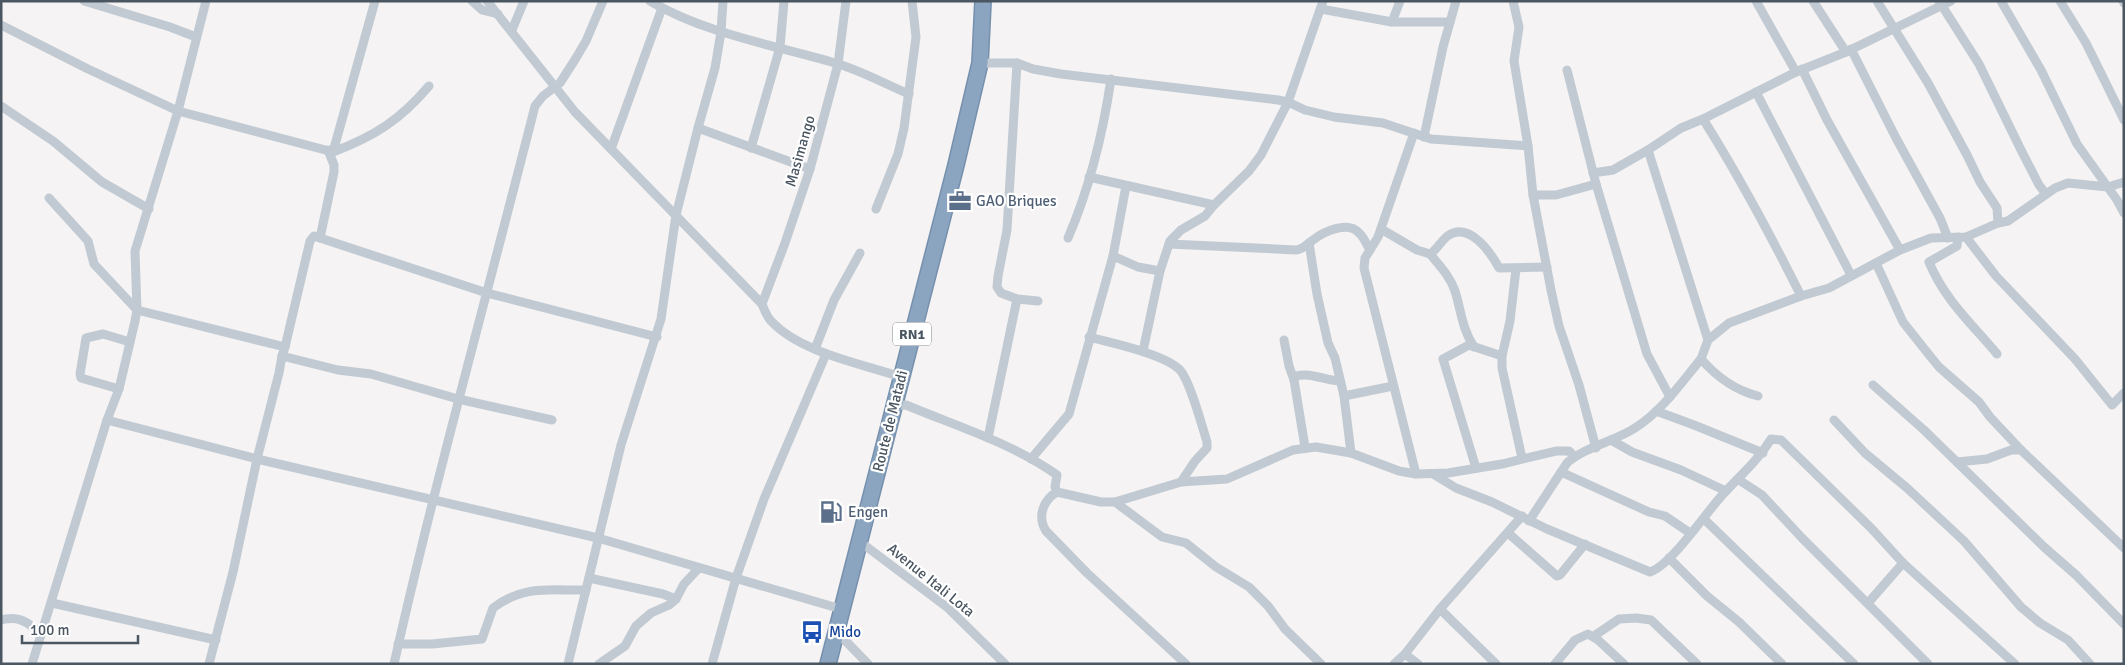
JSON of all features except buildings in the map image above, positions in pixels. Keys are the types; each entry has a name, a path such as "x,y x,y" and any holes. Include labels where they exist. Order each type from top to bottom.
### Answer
{"highway":[{"name":"Route de Matadi","path":"828,664 956,166 980,63 983,1"}],"street":[{"path":"84,1 170,27 196,37"},
{"path":"32,664 107,420 119,389 137,310 135,251 178,111 206,1"},
{"path":"320,238 334,172 331,151 375,1"},
{"path":"472,1 482,10 498,14"},
{"path":"488,1 575,112 762,304 770,320 796,339 826,354 901,377"},
{"path":"512,30 524,1"},
{"path":"394,664 458,398 535,106 538,100 560,83 586,41 603,1"},
{"path":"650,1 662,8 721,32 838,64 910,94"},
{"path":"568,664 621,445 657,337 676,215 713,76 721,32 723,1"},
{"path":"751,148 780,47 784,1"},
{"name":"Masimango","path":"762,304 786,243 810,169 838,64 846,1"},
{"path":"876,209 898,154 910,94 916,37 912,1"},
{"path":"1392,22 1400,1"},
{"path":"1424,137 1456,1"},
{"path":"1513,1 1519,26 1514,61 1528,146 1533,195 1559,326 1579,385 1596,448"},
{"path":"1756,1 1799,71 1900,250"},
{"path":"1813,1 1848,50 1940,218 1948,238"},
{"path":"1877,1 1928,83 1980,182 1997,208 1999,213 1998,223"},
{"path":"2002,1 2041,70 2077,144 2124,213"},
{"path":"2060,1 2086,43 2124,120"},
{"path":"1593,173 1613,170 1681,128 1799,71 1893,29 1944,3 1979,64 2025,158 2039,185 2046,194"},
{"path":"1143,351 1160,271 1169,244 1181,230 1205,216 1261,156 1288,102 1322,5 1392,22 1450,22"},
{"path":"611,149 662,8"},
{"path":"1,25 88,69 178,111 331,151 386,127 410,108 429,86"},
{"path":"980,63 1017,63 1034,69 1061,74 1111,78 1288,102 1306,110 1334,117 1383,123 1424,137 1528,146"},
{"path":"1017,63 1007,230 997,287 1001,293 1017,299 1038,300"},
{"path":"1567,70 1596,184 1647,354 1670,397"},
{"path":"1068,238 1082,206 1104,126 1111,78"},
{"path":"1756,92 1851,276"},
{"path":"1,106 53,141 102,182 149,209"},
{"path":"1703,119 1719,148 1743,184 1802,296"},
{"path":"698,128 810,169"},
{"path":"1414,133 1381,229 1365,258 1364,268 1416,474"},
{"path":"1648,150 1708,340"},
{"path":"1089,177 1214,205"},
{"path":"1394,664 1405,654 1440,609 1508,533 1526,518 1567,462 1574,456 1596,448 1635,428 1656,411 1701,359 1708,340 1729,323 1829,288 1900,250 1931,238 1962,237 2008,221 2055,188 2068,183 2108,187 2124,182"},
{"path":"1533,195 1556,195 1596,184"},
{"path":"1031,459 1069,414 1113,256 1126,186"},
{"path":"49,198 88,241 94,264 137,310 284,351 338,370 371,374 458,398 552,420"},
{"path":"1169,244 1296,250 1303,248 1324,232 1353,228 1359,232 1370,250"},
{"path":"1381,229 1417,250 1430,254 1450,279 1455,290 1465,332 1474,347"},
{"path":"1430,254 1444,239 1455,232 1459,232 1472,236 1490,251 1499,268 1547,267"},
{"path":"209,664 234,572 257,459 280,373 310,241 314,236 487,293 657,337"},
{"path":"1962,237 1957,246 1929,262 1950,301 1971,322 1997,354"},
{"path":"1962,237 1996,276 2075,359 2112,405 2124,392"},
{"path":"1309,243 1317,294 1328,343 1335,358 1344,396 1351,453"},
{"path":"815,349 834,300 860,253"},
{"path":"1113,256 1138,267 1160,271"},
{"path":"1876,263 1903,322 1939,367 1979,402 1990,417 2021,450 2124,548"},
{"path":"1516,269 1510,321 1502,356 1503,378 1522,458"},
{"path":"988,438 1017,299"},
{"path":"119,389 81,378 86,338 103,334 130,342"},
{"path":"1089,337 1143,351 1172,364 1183,374 1207,442 1207,448 1195,461 1181,482"},
{"path":"1284,340 1294,380 1305,448"},
{"path":"1476,468 1443,359 1469,345 1502,356"},
{"path":"712,664 736,578 764,499 826,354"},
{"path":"1701,359 1714,374 1740,392 1758,396"},
{"path":"1294,380 1296,376 1307,374 1327,380 1339,380"},
{"path":"1873,385 2076,575 2124,624"},
{"path":"1344,396 1394,386"},
{"path":"894,406 906,405 988,438 1031,459 1057,475 1055,487 1057,492"},
{"path":"1656,411 1762,453"},
{"path":"107,420 257,459 598,538 841,609"},
{"path":"1834,420 1866,453 1964,541 2021,607 2040,624 2068,640 2090,664"},
{"path":"1433,474 1456,488 1650,572 1669,558 1726,491 1739,480 1772,439 1781,440 1871,528 1903,563 2015,664"},
{"path":"1611,440 1632,452 1681,470 1726,491"},
{"path":"1186,664 1087,573 1046,531 1041,520 1048,498 1057,492 1101,502 1115,502 1181,482 1227,480 1267,460 1316,446 1351,453 1399,471 1416,474 1433,474 1502,464 1556,451 1569,451 1574,456"},
{"path":"1957,462 1987,459 2011,450 2021,450"},
{"path":"1561,472 1649,512 1665,516 1690,533"},
{"path":"1739,480 1762,495 1802,538 1928,664"},
{"path":"1115,502 1162,537 1186,543 1216,567 1249,587 1268,606 1285,629 1321,664"},
{"path":"1704,519 1854,664"},
{"path":"1508,533 1557,576 1560,575 1586,544"},
{"name":"Avenue Itali Lota","path":"859,541 948,608 1005,664"},
{"path":"1669,558 1707,596 1739,622 1782,664"},
{"path":"1868,603 1903,563"},
{"path":"599,664 625,646 636,626 651,612 669,605 676,598 684,584 699,568"},
{"path":"589,578 676,598"},
{"path":"398,644 432,644 482,639 494,608 522,592 539,589 586,590"},
{"path":"52,603 216,640"},
{"path":"1440,609 1496,664"},
{"path":"1,620 13,617 19,618 42,633"},
{"path":"1594,636 1619,619 1636,618 1651,620 1697,664"},
{"path":"836,631 868,664"},
{"path":"1556,664 1575,640 1585,635 1594,636 1624,664"},
{"path":"1405,654 1418,664"}],"place":[{"name":"GAO Briques","path":"960,201"},
{"name":"Engen","path":"831,512"},
{"name":"Mido","path":"812,632"}]}
